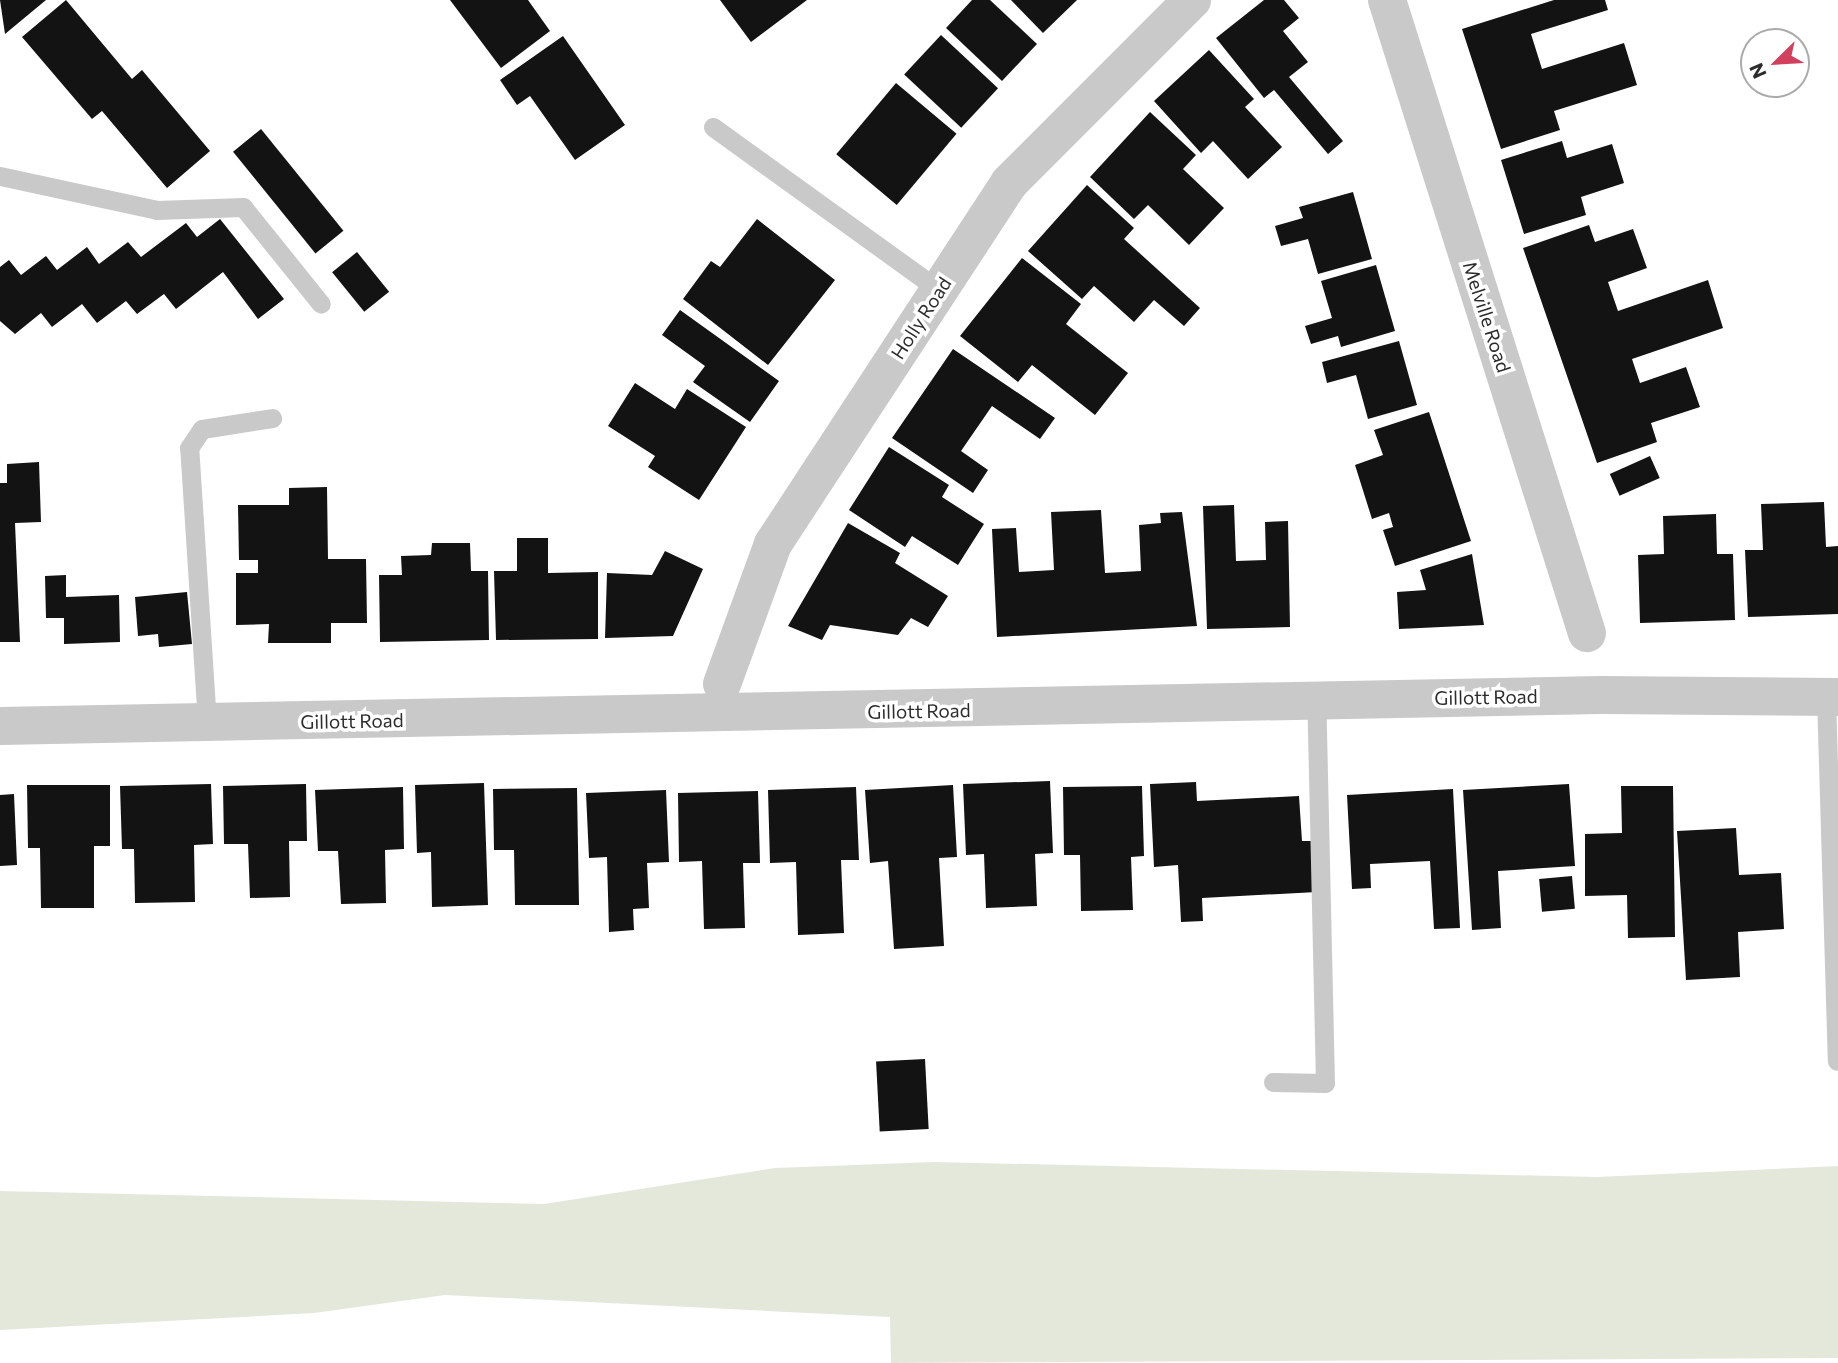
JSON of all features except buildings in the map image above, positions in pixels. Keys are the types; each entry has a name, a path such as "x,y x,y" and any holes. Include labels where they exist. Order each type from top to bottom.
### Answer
{"street":[{"name":"Holly Road","path":"722,684 774,544 1009,183 1192,0"},
{"name":"Melville Road","path":"1387,0 1587,633"},
{"name":"Gillott Road","path":"0,726 1316,701 1832,696"}],"lane":[{"path":"713,127 939,290"},
{"path":"0,176 157,210 243,207 321,304"},
{"path":"207,723 189,448 202,429 272,418"},
{"path":"1832,696 1837,1061"},
{"path":"1273,1083 1325,1083 1316,701"}],"shaded area":[{"path":"934,1162 1597,1177 1838,1166 1838,1358 891,1363 890,1317 445,1295 314,1313 0,1330 0,1191 544,1204 775,1168"}]}
